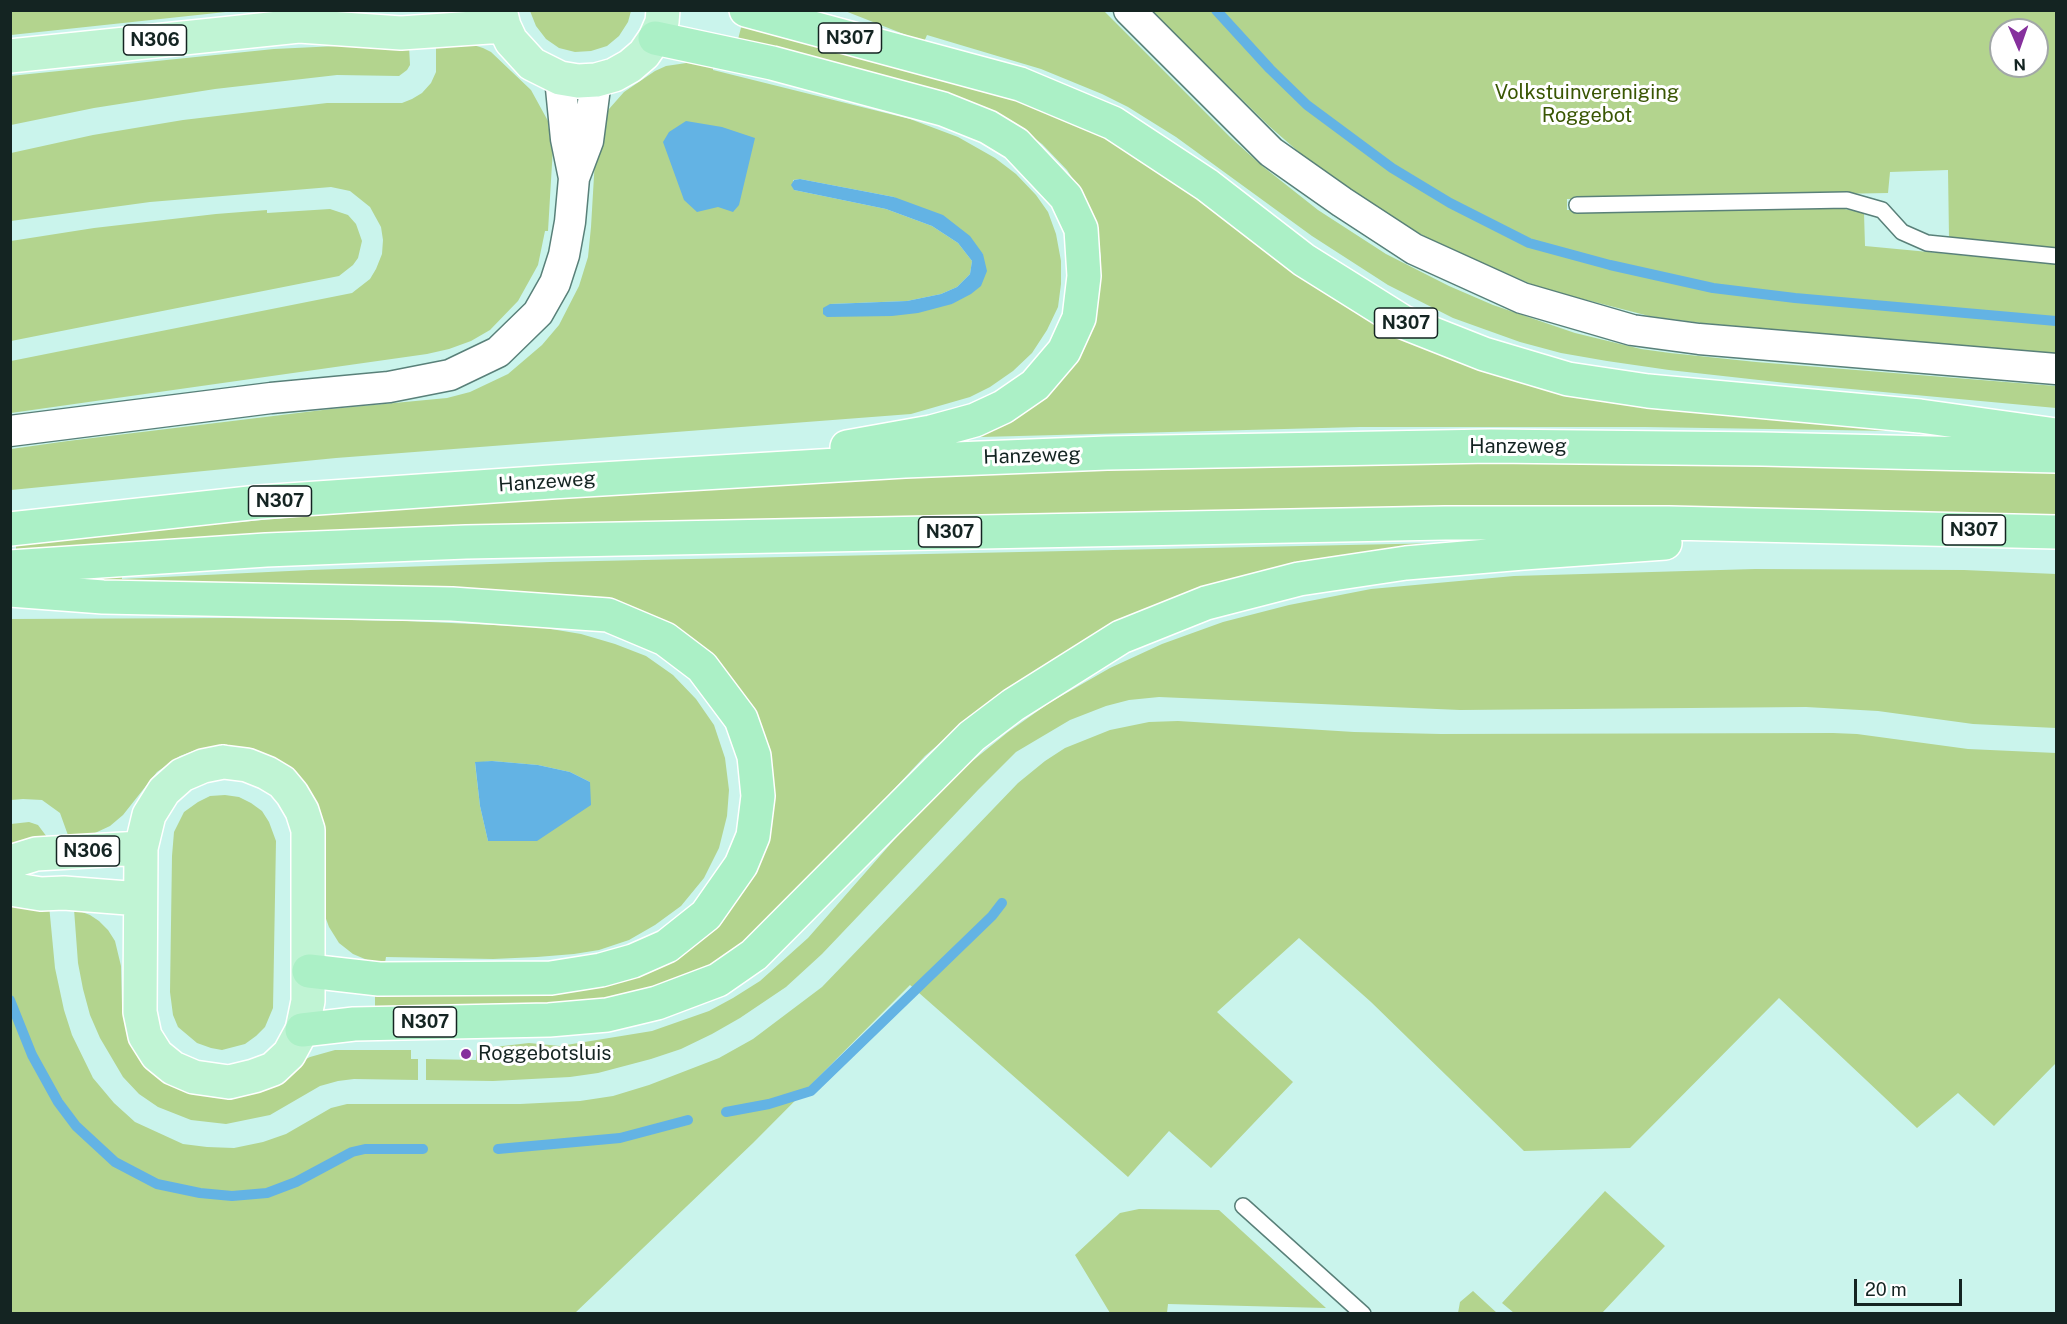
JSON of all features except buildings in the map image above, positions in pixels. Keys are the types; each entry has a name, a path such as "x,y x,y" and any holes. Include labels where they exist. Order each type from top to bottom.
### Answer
{"highway":[{"name":"N307","path":"746,10 1020,84 1113,123 1207,185 1304,260 1383,310 1403,322 1484,354 1568,378 1648,392 1920,416 2056,435"},
{"name":"N307","path":"659,24 772,63 943,109 988,127 1016,144 1042,169 1066,197 1081,229 1084,276 1080,318 1064,351 1035,385 1003,407 975,420 948,428 698,474"},
{"name":"Hanzeweg","path":"10,529 259,502 905,461 1107,453 1491,446 1774,449 2056,456"},
{"name":"N307","path":"10,567 266,550 466,542 1444,523 1669,523 2056,532"},
{"name":"N307","path":"302,1030 354,1024 549,1020 607,1016 657,1004 718,980 754,955 972,736 1013,705 1120,638 1206,603 1299,579 1407,563 1891,527"},
{"name":"N307","path":"10,590 103,597 452,604 608,615 664,639 702,667 741,719 754,756 758,796 753,836 741,865 706,915 667,946 633,961 601,970 551,978 379,979 309,971"}],"main road":[{"name":"N306","path":"299,26 347,10"},
{"name":"N306","path":"10,56 299,26 401,33 502,19"},
{"path":"502,19 511,41 532,64 560,78 578,81 596,80 614,75 630,66 644,54 659,24"},
{"path":"224,762 247,765 282,782 292,794 302,811 308,830 308,1001 302,1030 289,1054 273,1069 229,1082 194,1077 173,1068 157,1055 145,1036 140,1012 140,899 141,848 149,815 155,802 164,791 182,775 202,766 224,762"},
{"name":"N306","path":"10,862 36,854 141,848"},
{"name":"N306","path":"10,890 41,894 64,893 140,899"}],"street":[{"path":"1129,10 1271,152 1414,249 1522,298 1632,330 1699,339 2056,369"},
{"path":"560,78 566,139 574,178"},
{"path":"10,431 271,398 389,387 450,375 498,352 538,313 555,283 564,255 570,222 574,178 588,141 596,80"}],"lane":[{"path":"1577,205 1846,200 1882,210 1902,232 1927,243 2056,256"},
{"path":"1243,1206 1363,1314"}],"green space":[{"path":"11,10 235,10 235,11 11,35"},
{"path":"530,10 631,11 628,22 619,36 607,46 591,51 575,52 559,48 546,39 536,26"},
{"path":"845,11 1104,11 1230,137 1318,210 1386,254 1493,305 1575,333 1641,349 1756,362 2056,386 2056,408 1669,370 1561,353 1520,342 1453,318 1388,285 1312,236 1176,137 1128,107 1102,94 1041,69 927,35 924,42"},
{"name":"Volkstuinvereniging Roggebot","path":"1152,11 2056,11 2056,248 1949,237 1948,170 1890,172 1888,193 1567,199 1567,210 1825,205 1864,213 1865,246 2056,264 2056,354 1701,323 1649,316 1540,288 1439,244 1393,219 1308,160 1269,126"},
{"path":"742,24 986,87 1091,128 1400,332 1894,426 1894,431 1645,427 1360,427 981,437 981,434 1045,397 1074,363 1092,326 1101,280 1101,257 1097,235 1082,193 1067,170 1042,144 1027,133 737,43"},
{"path":"467,43 491,52 531,90 548,121 551,147 553,147 548,231 545,231 538,265 518,301 490,330 471,341 427,354 11,413 11,361 352,293 370,279 376,269 382,254 383,240 381,227 370,207 350,191 331,187 150,202 11,221 11,153 93,135 183,120 327,103 402,103 422,93 431,83 436,72 436,45"},
{"path":"409,46 410,65 399,76 337,75 215,89 94,108 11,125 10,76 274,49"},
{"path":"700,61 713,63 713,70 910,119 958,137 995,158 1016,174 1048,212 1056,234 1061,261 1058,307 1032,353 1013,371 990,387 970,397 911,414 336,458 11,490 11,449 331,409 447,398 470,392 508,374 542,345 559,325 579,286 588,257 595,159 604,117 624,92 666,66","holes":["800,179 894,197 983,254 952,304 830,304 907,301 941,294 957,287 970,274 972,261 958,243 932,226 886,209 794,190 793,180"]},
{"path":"330,209 348,215 356,224 362,241 358,258 339,276 11,341 11,241 94,228 216,214"},
{"path":"1438,461 1735,462 2056,471 2056,521 16,553 16,542 497,499 1001,470"},
{"path":"1442,543 1441,548 1102,633 1063,653 1016,683 968,719 925,756 821,872 749,943 686,981 608,1002 375,1009 375,990 603,986 646,974 670,962 693,947 711,931 768,781 677,629 652,616 615,602 103,583 102,577 122,575 122,579 550,562"},
{"path":"1755,569 1964,570 2056,574 2056,728 1973,724 1878,711 1806,707 1460,710 1159,697 1129,700 1070,720 1016,752 822,954 786,987 712,1034 681,1049 598,1073 570,1077 493,1081 426,1080 426,1059 476,1060 477,1049 529,1043 560,1046 652,1031 709,1011 733,998 760,981 808,938 915,816 960,771 1008,732 1049,703 1110,668 1162,644 1223,622 1289,605 1371,589 1514,576"},
{"path":"229,618 407,621 539,627 581,634 615,644 646,656 673,675 696,699 714,725 725,758 729,790 727,816 719,848 704,878 681,906 629,940 599,950 574,954 493,959 386,957 385,963 372,962 353,954 339,943 329,927 324,904 324,840 219,746 196,750 180,756 157,772 123,815 110,826 82,837 69,838 60,813 42,800 11,800 10,619","holes":["492,761 538,765 570,772 590,782 488,841 480,806 475,763"]},
{"path":"1178,721 1354,732 1441,734 1833,733 1857,734 1968,749 2056,753 2056,1063 1994,1126 1958,1093 1917,1128 1779,998 1630,1148 1524,1151 1371,1002 1299,938 1217,1012 1293,1082 1211,1168 1169,1131 1128,1177 910,985 753,1143 575,1313 11,1314 11,905 49,905 55,968 64,1010 72,1035 93,1078 114,1103 135,1122 183,1144 234,1148 263,1142 286,1134 331,1108 347,1104 520,1104 580,1101 613,1096 719,1058 753,1039 822,987 1018,783 1045,761 1065,748 1110,730 1149,722"},
{"path":"210,796 239,797 262,811 276,841 273,1008 265,1027 256,1036 245,1044 222,1050 197,1043 178,1027 173,1015 170,992 174,832 184,812"},
{"path":"29,822 38,825 47,837 11,847 11,824"},
{"path":"74,909 99,921 115,941 121,966 122,1007 132,1043 168,1082 184,1091 216,1098 233,1096 310,1057 335,1050 411,1050 411,1059 418,1059 418,1080 338,1081 320,1086 270,1115 226,1124 191,1120 158,1107 139,1094 123,1077 100,1038 90,1015 78,963"},
{"path":"1605,1191 1665,1246 1602,1313 1514,1313 1502,1303"},
{"path":"1139,1209 1219,1210 1326,1308 1168,1304 1167,1313 1110,1313 1075,1255 1120,1213"},
{"path":"1473,1291 1497,1313 1458,1313 1460,1302"}],"water":[{"path":"686,121 722,127 755,138 739,205 733,212 718,207 697,212 684,200 663,142 669,132"},
{"path":"800,179 894,197 943,215 970,236 983,254 987,271 981,286 952,304 918,313 892,316 827,317 823,314 823,308 830,304 907,301 941,294 957,287 970,274 972,261 958,243 932,226 886,209 794,190 791,185 794,180"},
{"path":"492,761 538,765 570,772 590,782 591,805 537,841 488,841 480,806 475,762"}],"waterway":[{"path":"1216,10 1270,69 1307,105 1392,168 1450,203 1529,243 1610,265 1713,288 1795,298 2056,321"},
{"path":"726,1112 769,1104 811,1091 992,916 1002,903"},
{"path":"10,1000 32,1055 58,1102 76,1126 115,1162 157,1184 200,1193 232,1196 267,1193 296,1182 352,1152 365,1149 423,1149"},
{"path":"498,1149 620,1138 688,1120"}],"place":[{"name":"Roggebotsluis","path":"466,1054"}]}
